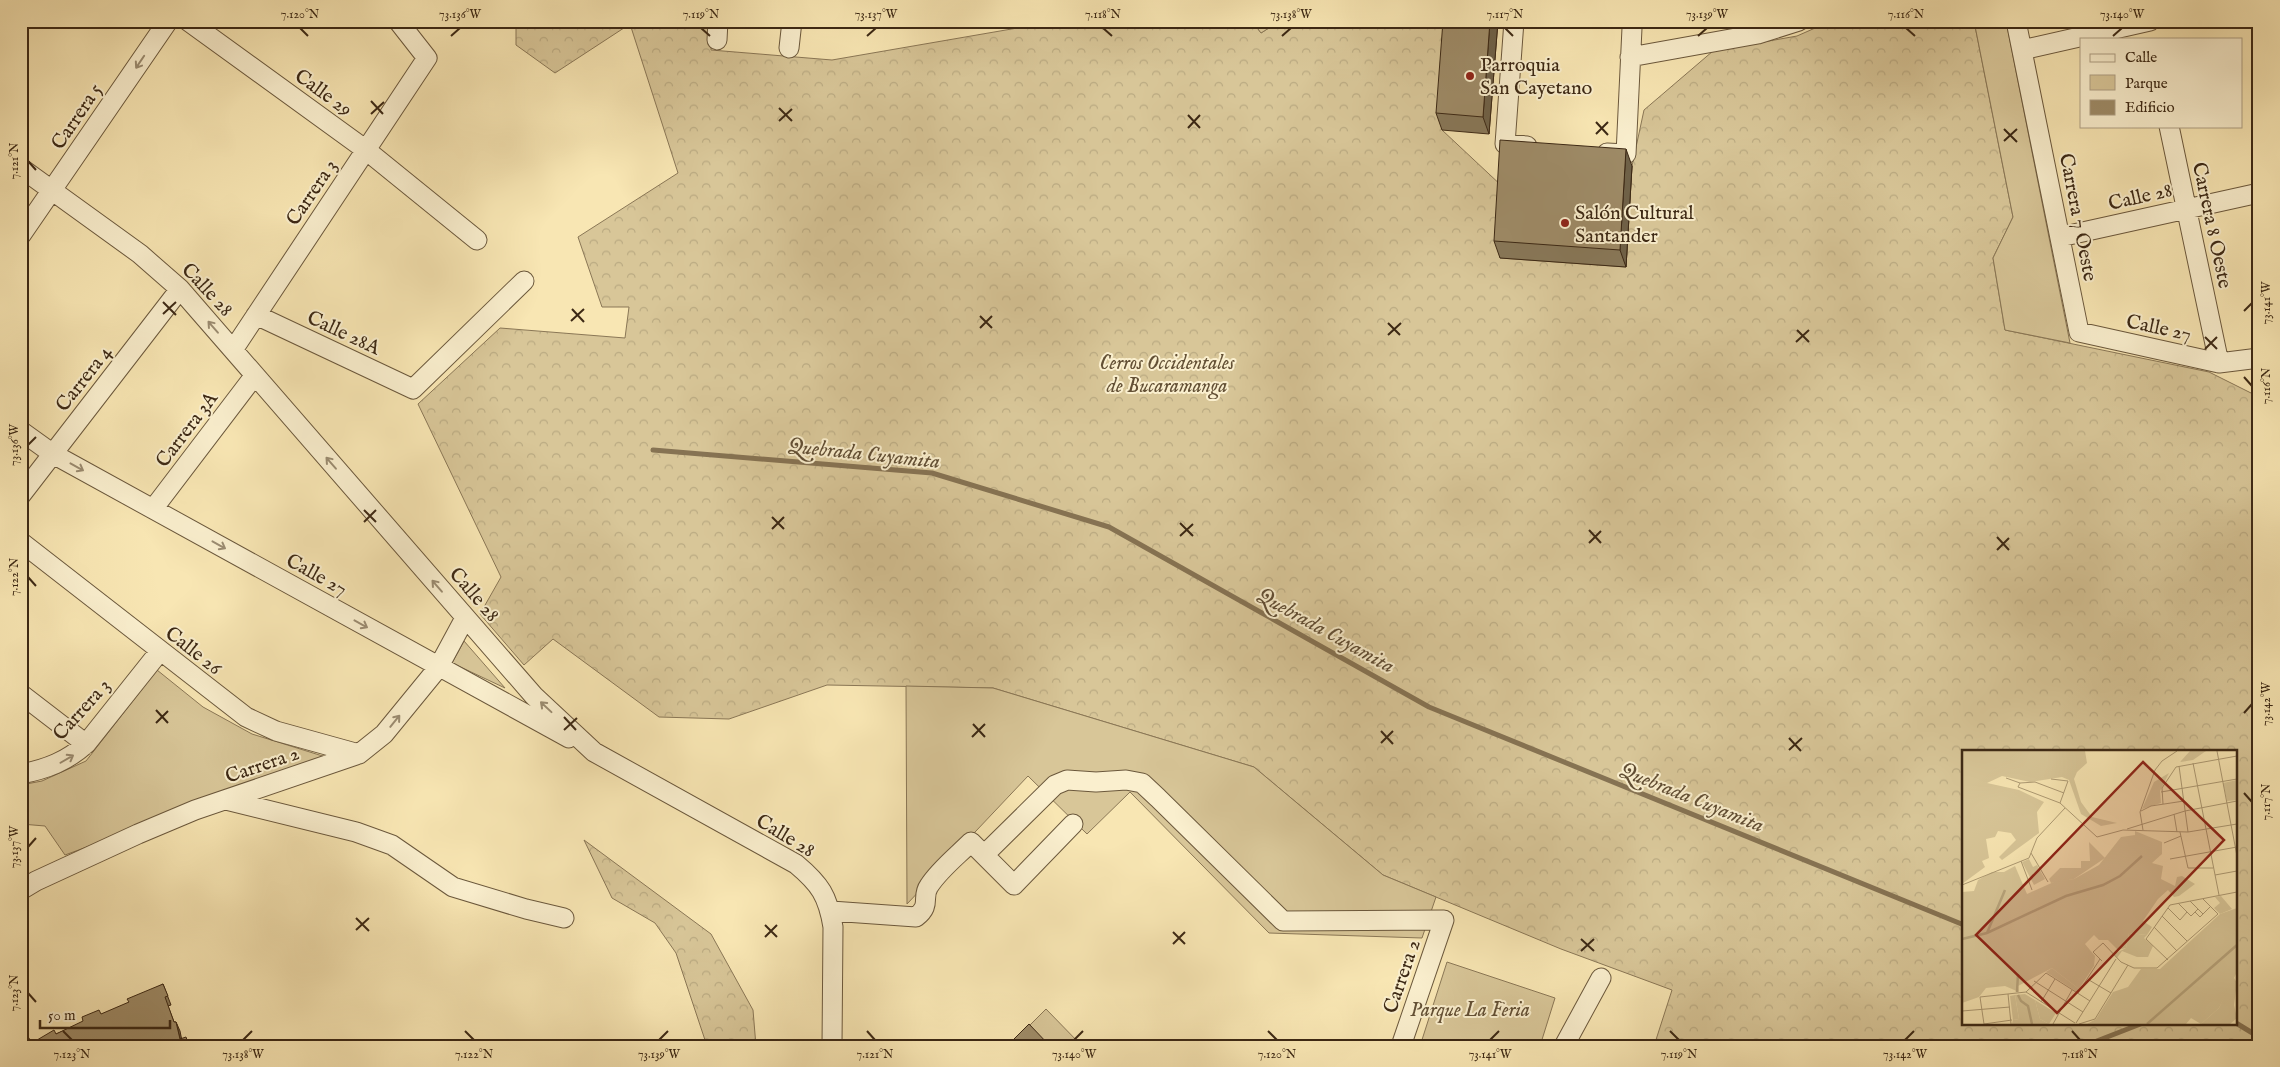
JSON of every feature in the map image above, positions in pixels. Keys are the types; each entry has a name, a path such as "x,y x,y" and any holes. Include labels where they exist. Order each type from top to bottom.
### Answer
{"street":[{"name":"Carrera 5","path":"21,235 168,21"},
{"name":"Calle 29","path":"188,21 366,150 477,240"},
{"name":"Carrera 3","path":"233,350 427,58 398,21"},
{"path":"789,48 792,21"},
{"path":"1514,21 1505,144 1542,147"},
{"path":"1630,57 1758,34 1799,21"},
{"name":"Carrera 7 Oeste","path":"2016,21 2079,332"},
{"path":"2022,50 2148,21 2151,38"},
{"path":"1589,151 1626,154 1632,28"},
{"name":"Carrera 8 Oeste","path":"2169,128 2219,363"},
{"name":"Calle 28","path":"21,168 140,254 180,289 527,688 594,752 796,864 819,885 831,911 834,946 832,1046"},
{"name":"Calle 28","path":"2060,237 2259,193"},
{"name":"Calle 28A","path":"256,315 413,389 524,281"},
{"name":"Carrera 4","path":"21,495 180,289"},
{"name":"Calle 27","path":"2079,332 2219,363 2259,358"},
{"name":"Carrera 3A","path":"153,509 255,375"},
{"name":"Calle 27","path":"21,431 53,454 594,752"},
{"name":"Calle 26","path":"21,542 246,717 276,732 359,754"},
{"name":"Carrera 2","path":"21,890 36,881 138,834 226,800 359,754 384,734 439,666 465,618"},
{"name":"Carrera 3","path":"21,774 52,766 72,757 86,744 160,651"},
{"path":"21,694 86,744"},
{"name":"Carrera 2","path":"984,855 1055,786 1067,780 1096,782 1126,780 1142,783 1283,921 1444,920 1401,1046"},
{"path":"226,800 392,845 454,887 526,910 564,918"},
{"path":"831,911 916,917 926,905 928,887 970,842 1014,885 1073,824"},
{"path":"1564,1046 1600,978"}],"green space":[{"name":"Cerros Occidentales de Bucaramanga","path":"516,21 712,21 711,50 832,60 1058,21 1252,21 1261,33 1280,21 1451,21 1442,130 1504,188 1500,258 1626,267 1632,166 1644,110 1713,51 1797,36 1831,21 1974,21 2013,217 1993,258 2005,330 2209,372 2259,397 2259,1046 1654,1046 1672,990 1561,949 1383,875 1254,767 993,688 827,685 729,719 659,717 553,639 524,665 480,614 501,577 418,404 500,328 625,338 629,307 602,307 578,237 678,173 630,24 555,73 516,45"},
{"path":"1252,21 1280,21 1261,33"},
{"path":"1974,21 2006,21 2070,343 2005,330 1993,258 2013,217"},
{"path":"464,641 505,688 452,663"},
{"path":"157,670 203,707 252,734 329,758 65,855 45,826 21,824 21,785 42,781 86,761"},
{"path":"906,686 993,688 1254,767 1383,875 1436,897 1422,938 1269,933 1130,792 1087,834 1028,776 907,904"},
{"path":"584,840 711,934 753,1010 756,1046 707,1046 676,953 655,923 612,898"},
{"name":"Parque La Feria","path":"1447,962 1555,998 1540,1046 1420,1046"},
{"path":"1046,1009 1082,1046 1009,1046"}],"building":[{"name":"Parroquia San Cayetano","path":"1443,21 1490,21 1483,117 1436,113"},
{"name":"Salón Cultural Santander","path":"1500,140 1626,149 1620,250 1494,241"},
{"path":"163,984 168,996 165,997 174,1022 176,1022 180,1039 186,1037 189,1046 21,1046 21,1037 27,1035 32,1043 54,1030 56,1034 83,1021 82,1017 99,1010 101,1014 129,1002 127,999"},
{"path":"1029,1024 1050,1046 1007,1046"}],"waterway":[{"name":"Quebrada Cuyamita","path":"653,450 932,473 1109,527 1429,707 1962,924"},
{"path":"2084,1046 2140,1024"},
{"name":"Quebrada Cuyamita","path":"2238,1024 2259,1037"}],"place":[{"name":"Parroquia San Cayetano","path":"1470,76"},
{"name":"Salón Cultural Santander","path":"1565,223"}]}
